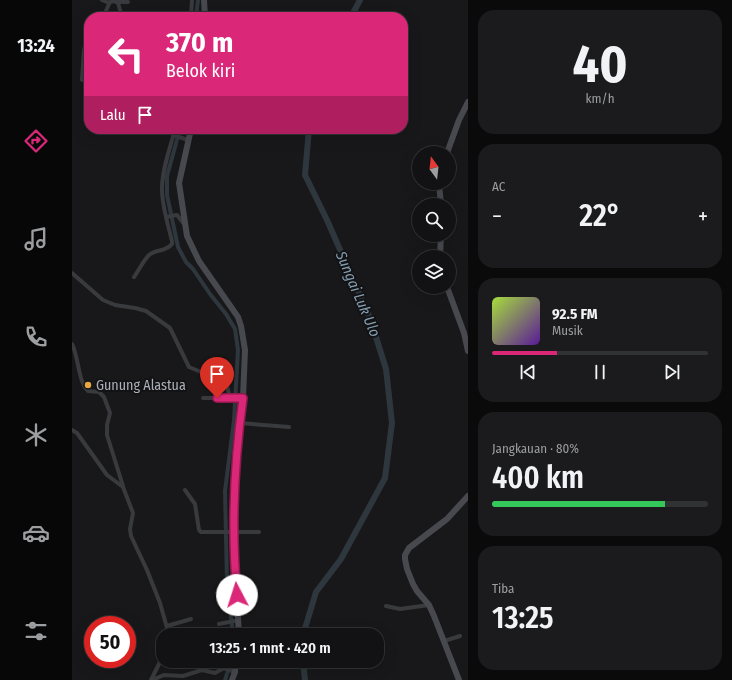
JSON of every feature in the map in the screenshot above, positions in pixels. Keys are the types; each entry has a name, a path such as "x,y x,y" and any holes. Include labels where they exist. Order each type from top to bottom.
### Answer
{"main road":[{"path":"204,0 205,12"},
{"path":"450,146 459,120 468,102"},
{"path":"188,134 186,139 179,183 184,224 194,252 219,291 230,304 239,322 245,350 240,398 240,423 231,531 235,567 234,621 236,628"},
{"path":"450,294 464,333 468,352"},
{"path":"459,680 445,640 429,605 417,591 406,569 405,555 409,548 447,519 468,496"},
{"path":"232,680 233,668"}],"street":[{"path":"102,0 110,2 128,2"},
{"path":"191,12 192,0"},
{"path":"105,12 110,2"},
{"path":"118,2 121,12"},
{"path":"82,80 84,50"},
{"path":"134,276 149,256 156,251 166,249 170,246 172,241 163,197 164,172 174,136 186,139"},
{"path":"167,216 176,214 180,216 184,224"},
{"path":"72,273 103,300 115,305 146,311 169,326 174,333 189,367 225,382 231,398"},
{"path":"72,344 83,384 88,391 99,392 104,397 110,413 107,425 107,435 133,513 130,529 131,536 155,589 167,626 191,619"},
{"path":"203,398 240,398"},
{"path":"240,423 289,427"},
{"path":"72,430 76,432 107,475 124,487"},
{"path":"185,490 196,504 200,531 259,532"},
{"path":"386,606 400,609 429,605"},
{"path":"219,624 234,621"},
{"path":"445,640 460,636"},
{"path":"151,680 157,668"},
{"path":"151,680 164,675 183,676 203,670 217,673 224,668 232,671"}],"waterway":[{"path":"197,12 198,0"},
{"name":"Sungai Luk Ulo","path":"354,12 360,0"},
{"path":"179,134 167,176 167,195 178,247 186,262 193,269 226,314 235,329 238,350 234,420 225,491 227,582 232,628"},
{"name":"Sungai Luk Ulo","path":"305,628 316,592 341,559 385,478 392,423 386,369 370,318 327,220 305,175 309,134"},
{"path":"225,680 229,668"},
{"name":"Sungai Luk Ulo","path":"304,668 305,680"}],"place":[{"name":"Gunung Alastua","path":"88,385"}],"route":[{"path":"217,398 243,398 238,432 235,486 234,532 237,595"}]}
